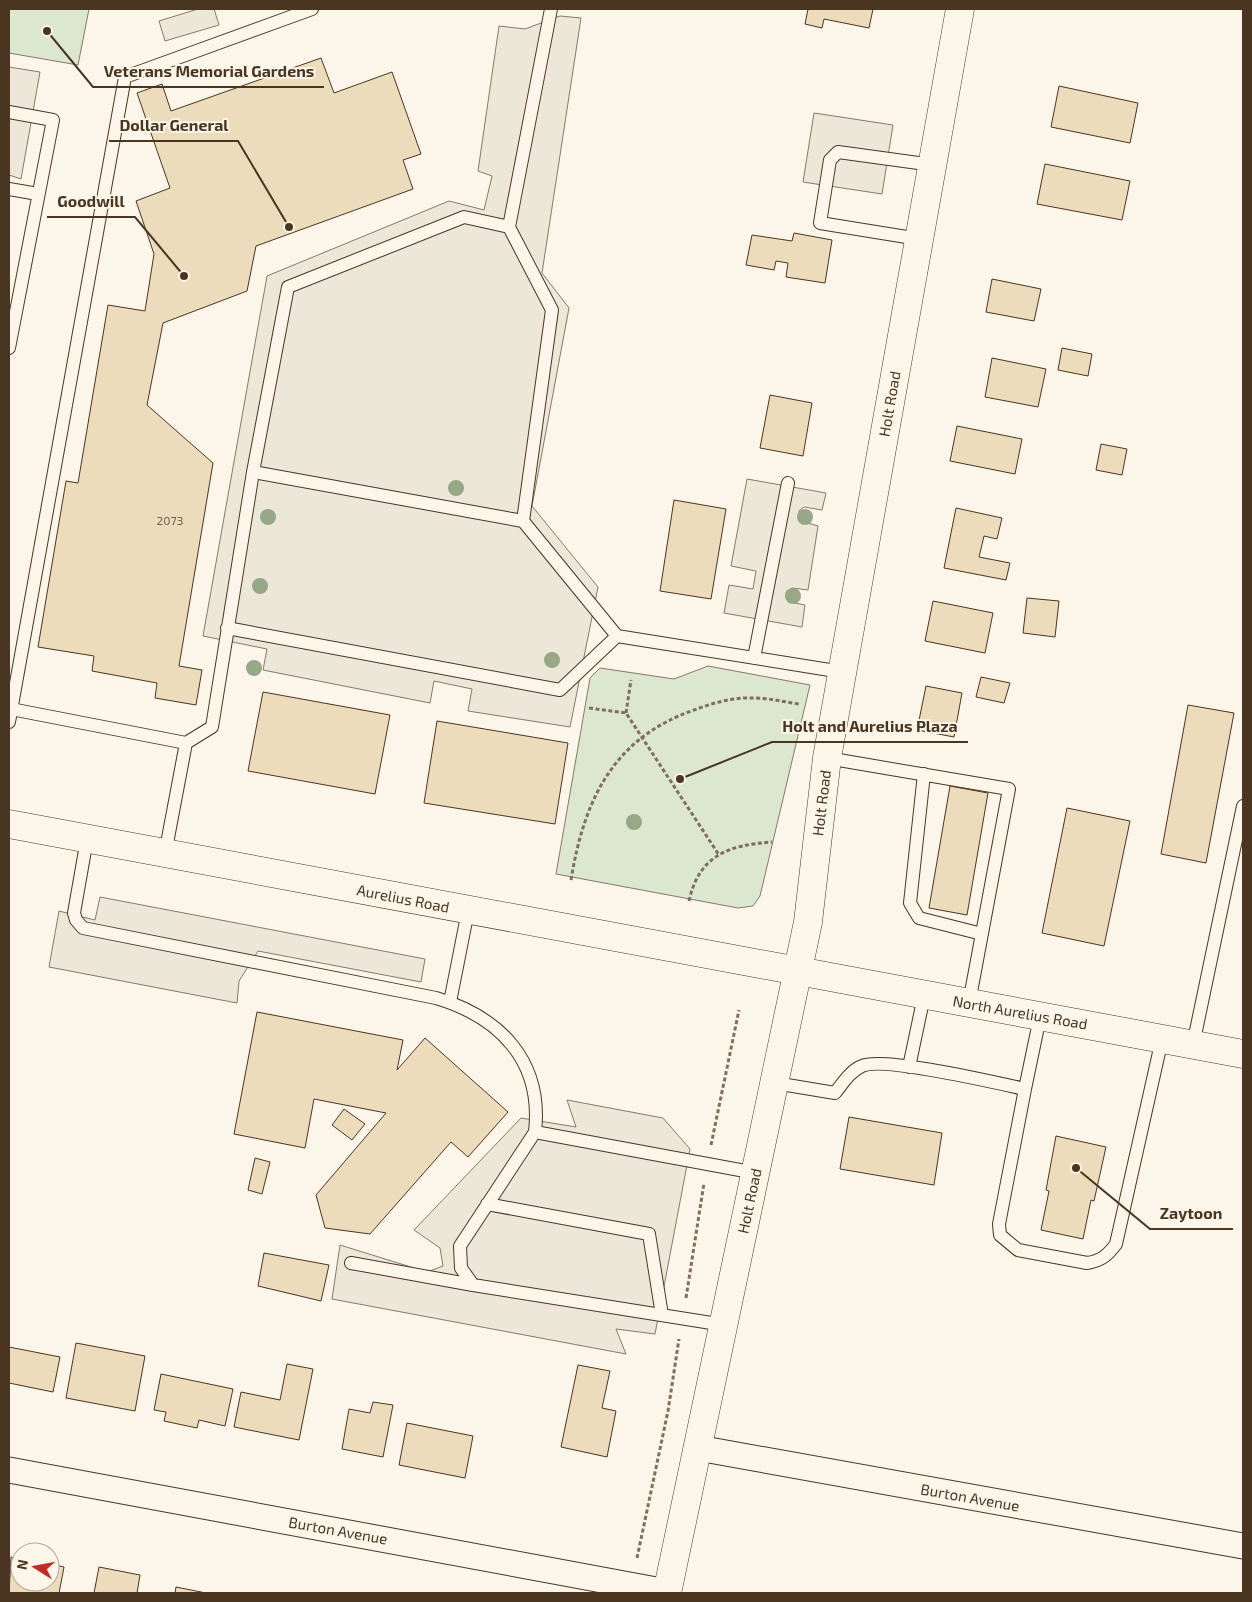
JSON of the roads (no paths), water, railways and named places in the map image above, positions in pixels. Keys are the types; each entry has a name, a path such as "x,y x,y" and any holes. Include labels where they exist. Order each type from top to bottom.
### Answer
{"main road":[{"name":"Holt Road","path":"667,1593 808,922 827,758 960,9"},
{"name":"Aurelius Road","path":"9,824 798,972"},
{"name":"North Aurelius Road","path":"798,972 1243,1054"}],"street":[{"name":"Burton Avenue","path":"698,1448 1243,1546"},
{"name":"Burton Avenue","path":"9,1470 667,1593"}],"lane":[{"path":"9,722 125,77 312,9"},
{"path":"523,521 552,310 509,227 551,9"},
{"path":"9,112 53,120 9,348"},
{"path":"920,239 820,223 830,160 838,152 932,164"},
{"path":"9,189 38,194"},
{"path":"11,709 186,742 212,727 252,472 288,288 464,217 509,227"},
{"path":"252,472 523,521 617,636 842,672"},
{"path":"754,658 788,483"},
{"path":"228,628 560,690 617,636"},
{"path":"165,854 186,742"},
{"path":"827,758 1009,789 969,1003"},
{"path":"924,774 910,904 919,918 982,934"},
{"path":"1193,1045 1243,806"},
{"path":"87,839 74,912 76,920 83,928 450,1002 477,1014 511,1043 526,1063 536,1097 535,1132 460,1246 461,1268 473,1285"},
{"path":"450,1002 468,911"},
{"path":"909,1067 924,996"},
{"path":"1040,1017 999,1224 1000,1236 1018,1250 1087,1263 1097,1262 1108,1254 1116,1244 1162,1039"},
{"path":"775,1083 836,1093 852,1072 862,1065 888,1063 1025,1088"},
{"path":"535,1132 756,1173"},
{"path":"487,1204 649,1234 662,1315"},
{"path":"351,1263 473,1285 724,1325"}],"place":[{"name":"Veterans Memorial Gardens","path":"47,31"},
{"name":"Dollar General","path":"289,227"},
{"name":"Goodwill","path":"184,276"},
{"name":"Holt and Aurelius Plaza","path":"680,779"},
{"name":"Zaytoon","path":"1076,1168"}]}
